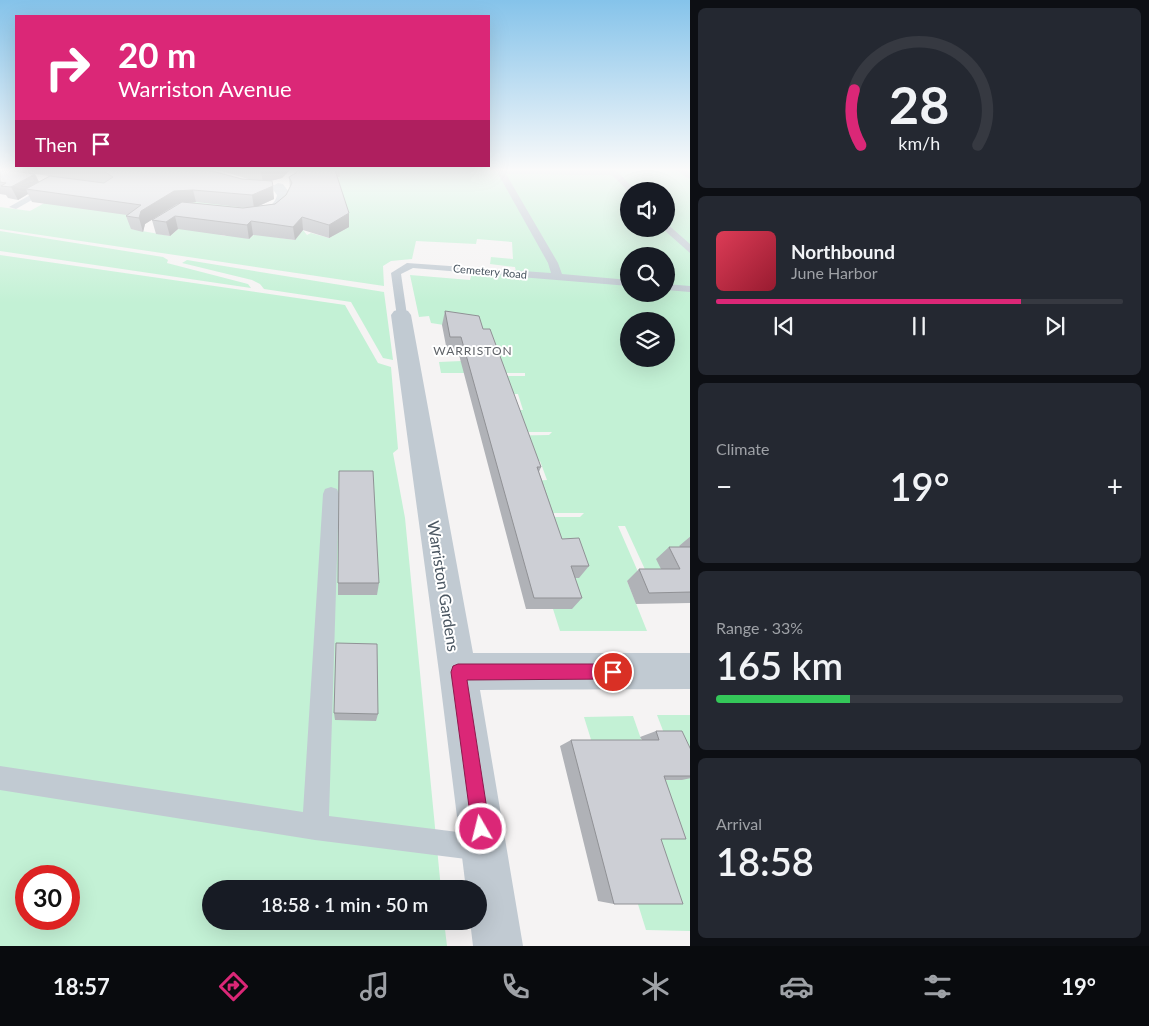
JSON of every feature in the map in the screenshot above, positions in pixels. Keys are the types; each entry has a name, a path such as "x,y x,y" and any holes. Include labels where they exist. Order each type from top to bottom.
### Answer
{"street":[{"path":"238,216 262,214"},
{"path":"284,214 291,216"},
{"name":"Warriston Gardens","path":"401,315 458,672 498,946"},
{"path":"458,672 690,671"}],"lane":[{"path":"525,214 553,263 557,277"},
{"path":"675,235 690,251"},
{"name":"Cemetery Road","path":"401,315 396,273 405,266 416,265 620,282"},
{"path":"675,288 690,289"},
{"path":"315,827 331,494"},
{"path":"0,778 315,827 484,849"}],"green space":[{"path":"0,214 150,214 131,229 170,236 182,226 224,231 220,235 225,236 230,232 249,239 255,234 294,240 303,230 307,235 311,233 329,238 343,230 341,214 620,214 620,237 675,237 675,214 690,214 690,549 686,559 664,576 648,576 625,526 618,526 642,581 627,581 647,631 560,631 553,609 572,608 525,517 580,517 584,513 524,513 530,481 547,480 540,461 524,461 501,436 549,435 552,432 501,432 511,410 523,410 518,394 506,394 485,376 525,376 525,373 441,373 439,362 484,360 476,330 431,323 429,316 419,317 410,275 470,280 472,273 475,272 517,276 515,267 490,264 491,257 513,259 512,242 477,239 476,244 416,241 412,259 391,261 383,266 384,286 0,229"},
{"path":"0,231 163,257 168,260 167,263 248,284 251,288 0,251"},
{"path":"0,255 345,305 378,363 391,367 398,449 393,453 405,518 440,880 202,880 202,930 445,930 447,946 0,946"},
{"path":"187,260 384,292 393,360 383,358 351,302 264,289 260,284 252,280 182,263"},
{"path":"657,715 690,715 690,931 646,930 637,901 644,839 667,839 593,746 584,717 633,716 655,779 682,780"}],"building":[{"path":"129,214 140,214 139,218 126,216"},
{"path":"162,214 347,214 329,225 302,217 293,227 251,221 247,225 175,216 166,222 152,220"},
{"path":"445,311 479,316 483,329 490,329 541,467 537,467 562,539 579,538 589,566 571,566 582,598 534,598 461,337 450,337"},
{"path":"339,471 373,471 379,583 338,583"},
{"path":"669,547 690,547 690,592 649,593 639,569 680,569"},
{"path":"336,643 377,644 378,714 334,713"},
{"path":"656,731 682,731 690,748 690,776 664,776 686,839 661,839 683,904 614,904 571,740 659,740"}],"district":[{"name":"WARRISTON","path":"473,350"}],"route":[{"path":"481,829 458,672 613,672"}]}
